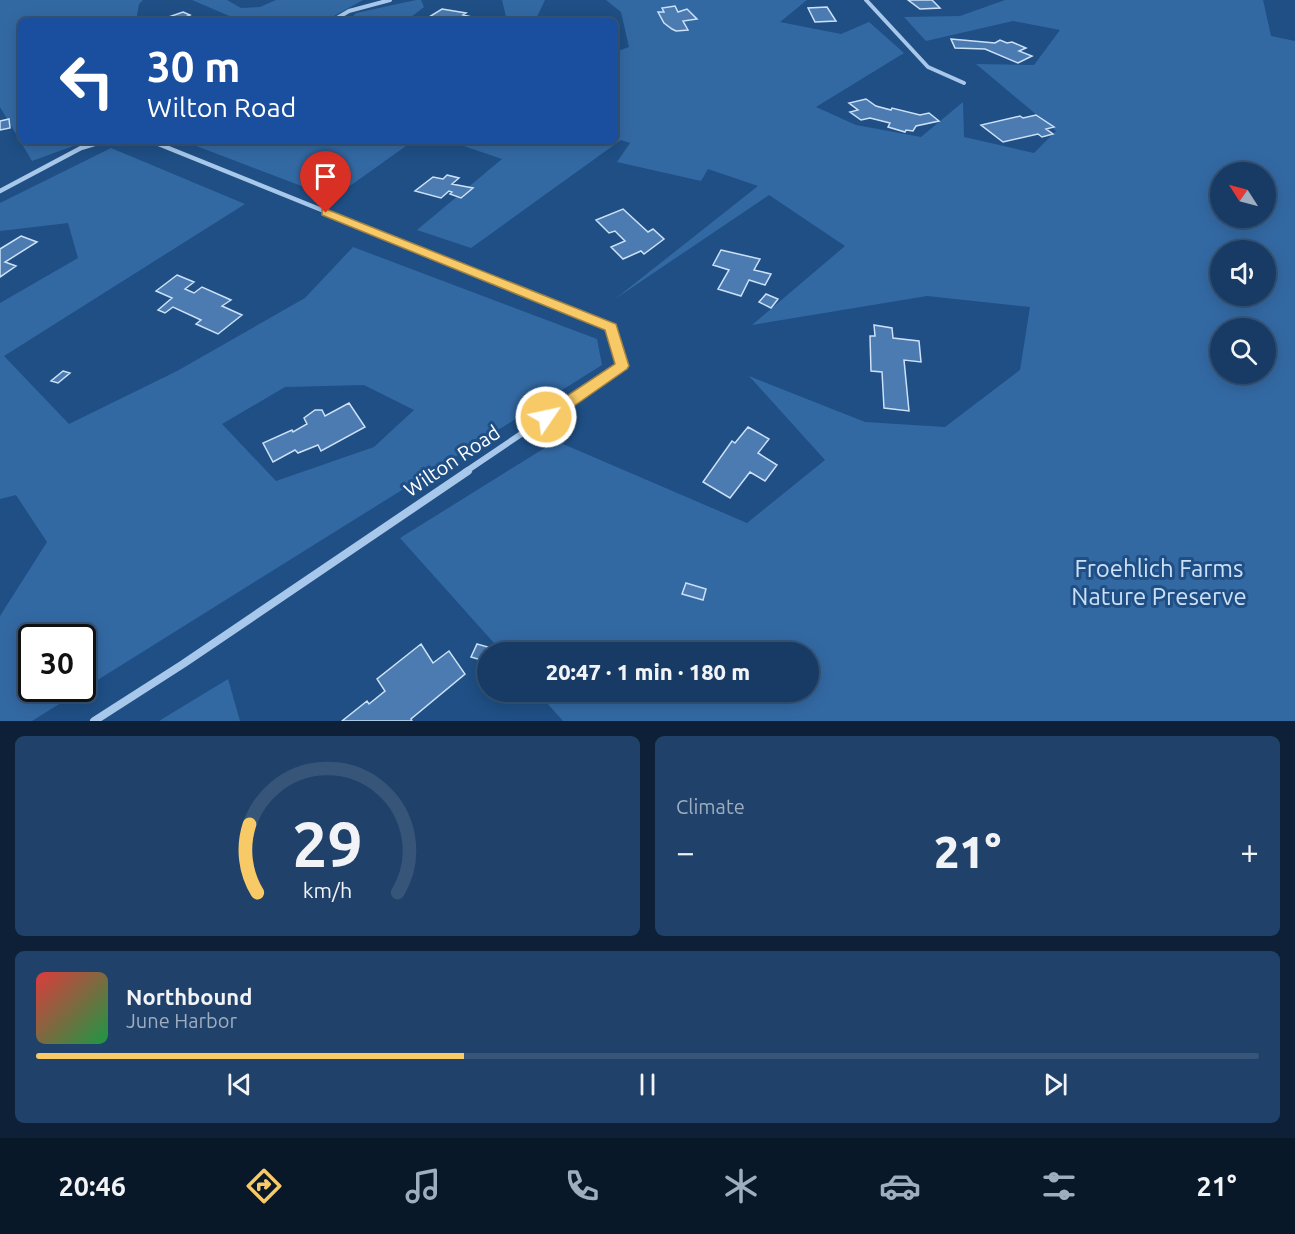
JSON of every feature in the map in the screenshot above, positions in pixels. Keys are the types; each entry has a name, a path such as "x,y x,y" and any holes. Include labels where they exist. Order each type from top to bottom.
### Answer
{"street":[{"path":"337,18 349,11 390,0"},
{"path":"866,0 928,67 964,83"},
{"path":"0,191 81,148 94,144"},
{"name":"Wilton Road","path":"94,721 183,664 622,366 611,327 158,144"}],"green space":[{"path":"0,0 143,0 139,4 137,18 18,18 18,137 0,107"},
{"path":"192,0 227,0 241,8 260,7 276,0 363,0 330,18 234,18"},
{"path":"416,0 421,0 424,7 410,18 351,18 356,13"},
{"path":"502,0 545,0 536,18 506,18"},
{"name":"Froehlich Farms Nature Preserve","path":"606,0 807,0 780,22 841,34 869,22 904,53 816,107 856,125 921,137 963,102 964,137 1034,153 1056,131 976,64 1034,65 1060,30 1013,21 926,41 904,17 960,16 1005,0 1263,0 1271,36 1295,41 1295,721 563,721 546,702 819,702 819,642 493,642 400,538 556,441 747,523 825,460 749,376 865,422 945,427 1020,370 1030,307 927,296 752,325 845,246 769,195 615,299 758,186 708,169 701,181 617,162 630,143 621,140 618,142 618,51 629,47 621,12"},
{"path":"22,144 79,144 32,161"},
{"path":"191,144 409,144 333,198"},
{"path":"458,144 615,144 471,248 417,230 502,159"},
{"path":"111,148 245,204 4,356 69,424 177,371 305,298 353,247 597,339 602,365 96,681 96,624 18,624 18,702 62,702 32,721 0,721 0,616 47,542 16,495 0,499 0,303 78,258 68,223 0,231 0,203","holes":["364,385 414,410 374,447 276,481 222,424 285,387"]},
{"path":"228,679 240,721 159,721"}],"building":[{"path":"908,0 932,0 940,8 920,9"},
{"path":"675,6 678,12 687,9 697,19 683,21 688,30 672,29 664,23 658,12 664,12 662,8"},
{"path":"827,7 836,21 815,22 808,8"},
{"path":"442,9 466,13 463,15 476,18 427,18"},
{"path":"183,12 190,15 183,18 166,18"},
{"path":"951,39 995,43 1000,40 1007,43 1012,42 1026,48 1019,51 1032,56 1018,63 985,49 955,48"},
{"path":"866,99 876,106 891,110 892,108 920,115 929,113 939,121 916,126 913,131 906,130 905,132 888,127 890,123 870,118 861,120 850,112 858,110 849,103"},
{"path":"1036,115 1054,127 1046,129 1053,134 1042,137 1038,134 1003,142 981,125 1020,116 1023,118"},
{"path":"9,119 10,128 0,130 0,121"},
{"path":"447,175 459,178 452,184 473,188 461,198 450,194 452,192 449,191 441,198 415,191 433,177 443,179"},
{"path":"623,209 648,232 653,229 664,239 644,254 641,251 623,259 611,247 625,241 615,231 609,233 596,220"},
{"path":"21,236 37,242 5,262 16,266 0,277 0,249"},
{"path":"721,250 760,259 754,270 771,274 765,285 749,280 741,296 718,289 729,270 713,265"},
{"path":"177,275 194,282 185,289 194,293 202,287 231,300 222,306 242,315 218,334 196,324 201,320 173,307 165,313 158,310 172,298 156,291"},
{"path":"766,294 778,299 771,308 759,302"},
{"path":"874,325 892,328 893,338 919,341 921,362 904,360 909,411 884,408 882,372 871,371 870,336 875,336"},
{"path":"63,371 70,373 58,383 51,381"},
{"path":"349,403 365,427 321,451 318,445 298,453 295,450 273,462 263,443 307,424 304,418 315,410 322,410 325,416"},
{"path":"748,427 769,439 758,453 777,465 765,481 750,472 730,498 703,482 732,441 735,443"},
{"path":"686,583 706,589 703,600 682,594"},
{"path":"421,644 433,663 449,651 465,674 411,719 412,721 342,721 367,701 369,704 385,691 377,679"},
{"path":"477,644 477,659 471,657"}],"route":[{"path":"326,213 611,327 622,366 546,417"}]}
